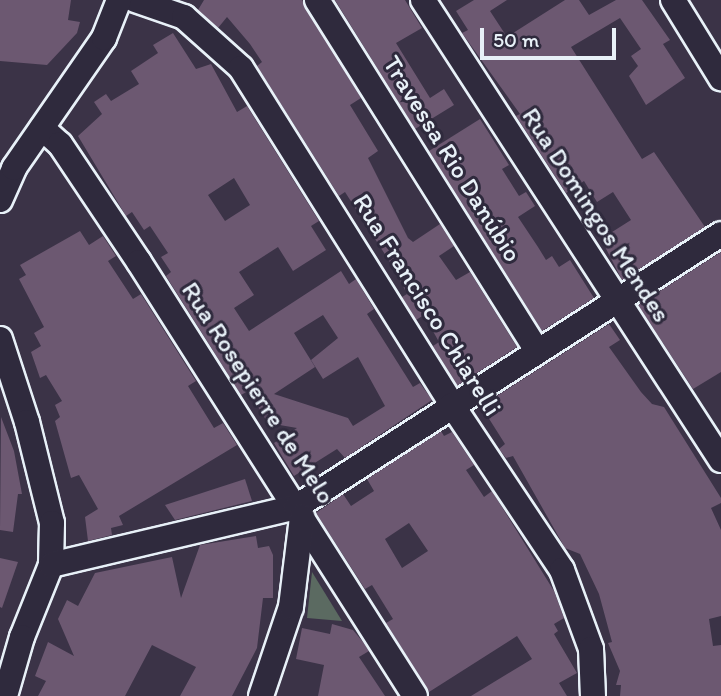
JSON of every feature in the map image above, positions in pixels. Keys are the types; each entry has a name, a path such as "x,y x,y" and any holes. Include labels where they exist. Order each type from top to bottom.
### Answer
{"street":[{"path":"0,200 7,165 42,128 104,38 118,0"},
{"name":"Rua Francisco Chiarelli","path":"135,0 184,17 241,68 574,594 591,649 593,696"},
{"name":"Travessa Rio Danúbio","path":"317,0 537,351"},
{"name":"Rua Domingos Mendes","path":"422,0 615,301 721,460"},
{"path":"673,0 721,78"},
{"name":"Rua Rosepierre de Melo","path":"42,128 67,154 415,696"},
{"path":"51,565 299,512 452,405 721,234"},
{"path":"0,339 27,422 52,523 51,565 22,637 5,696"},
{"path":"261,696 291,607 299,512"}],"green space":[{"path":"312,572 342,621 307,618"}],"building":[{"path":"0,0 71,0 68,20 80,22 77,33 47,65 0,61"},
{"path":"204,0 302,0 361,98 350,105 378,151 368,158 408,238 413,242 440,224 454,246 439,256 456,280 470,272 517,347 457,386 433,346 439,342 424,315 416,320 402,297 407,294 395,270 345,192 339,196 257,66 262,62 227,17 218,28 198,10"},
{"path":"335,0 405,0 422,28 396,43 430,98 444,89 454,105 415,129"},
{"path":"474,0 507,0 490,11 507,37 565,0 579,0 589,15 616,0 642,0 670,40 663,44 685,78 646,105 629,76 638,66 631,56 641,49 620,18 571,47 642,159 654,152 705,227 622,280 601,239 631,220 613,192 597,202 584,181 566,193 516,116 520,114 462,33 468,30 456,11"},
{"path":"173,33 196,69 211,64 237,112 247,106 319,221 311,226 326,250 293,271 278,247 239,272 254,295 234,308 249,331 341,271 349,284 356,279 374,309 367,314 413,387 420,383 432,400 345,458 337,449 294,476 274,443 297,428 268,423 248,391 241,395 166,276 171,272 161,257 168,253 150,226 144,230 132,212 126,216 78,136 102,114 94,102 106,94 111,101 139,84 131,71 158,53 153,45","holes":["234,178 250,205 225,221 208,195","323,315 338,338 311,360 323,379 358,357 385,406 353,426 348,418 274,394 315,367 294,333"]},
{"path":"480,119 509,165 502,169 519,196 526,192 535,206 518,217 546,260 552,256 559,267 570,260 594,298 542,331 429,151"},
{"path":"80,231 89,245 103,236 116,256 108,261 133,299 141,294 196,381 188,386 214,428 223,423 237,445 119,516 123,525 111,528 112,535 88,541 85,517 98,509 79,475 71,478 55,421 60,417 55,405 62,401 46,375 40,378 31,352 41,346 34,333 44,327 19,279 26,275 20,265"},
{"path":"721,252 721,372 693,389 638,305"},
{"path":"609,324 620,340 609,347 652,404 664,407 721,498 721,503 711,508 721,530 721,616 709,619 713,646 721,645 721,696 620,696 621,685 616,685 620,671 608,643 612,642 599,594 580,554 565,548 513,456 506,458 499,449 505,444 481,406"},
{"path":"1,417 14,451 22,494 18,494 13,532 0,530"},
{"path":"441,431 444,436 452,432 474,465 466,470 484,497 492,491 554,591 564,618 554,624 558,631 554,634 577,673 559,683 567,696 471,696 532,659 517,636 429,692 386,623 393,619 372,585 365,589 316,513 343,494 351,506 374,491 367,479","holes":["409,523 428,551 402,568 385,539"]},
{"path":"245,479 252,501 175,520 165,505"},
{"path":"256,536 258,548 269,546 273,555 273,598 263,598 257,648 232,696 180,696 196,667 152,645 125,696 38,696 46,681 35,676 48,642 74,656 58,619 67,600 78,606 95,573 172,557 181,598 200,545"},
{"path":"0,558 18,562 2,608 0,607"},
{"path":"332,624 353,630 363,642 369,651 359,657 385,696 318,696 324,665 296,659 302,628 330,634"}]}
